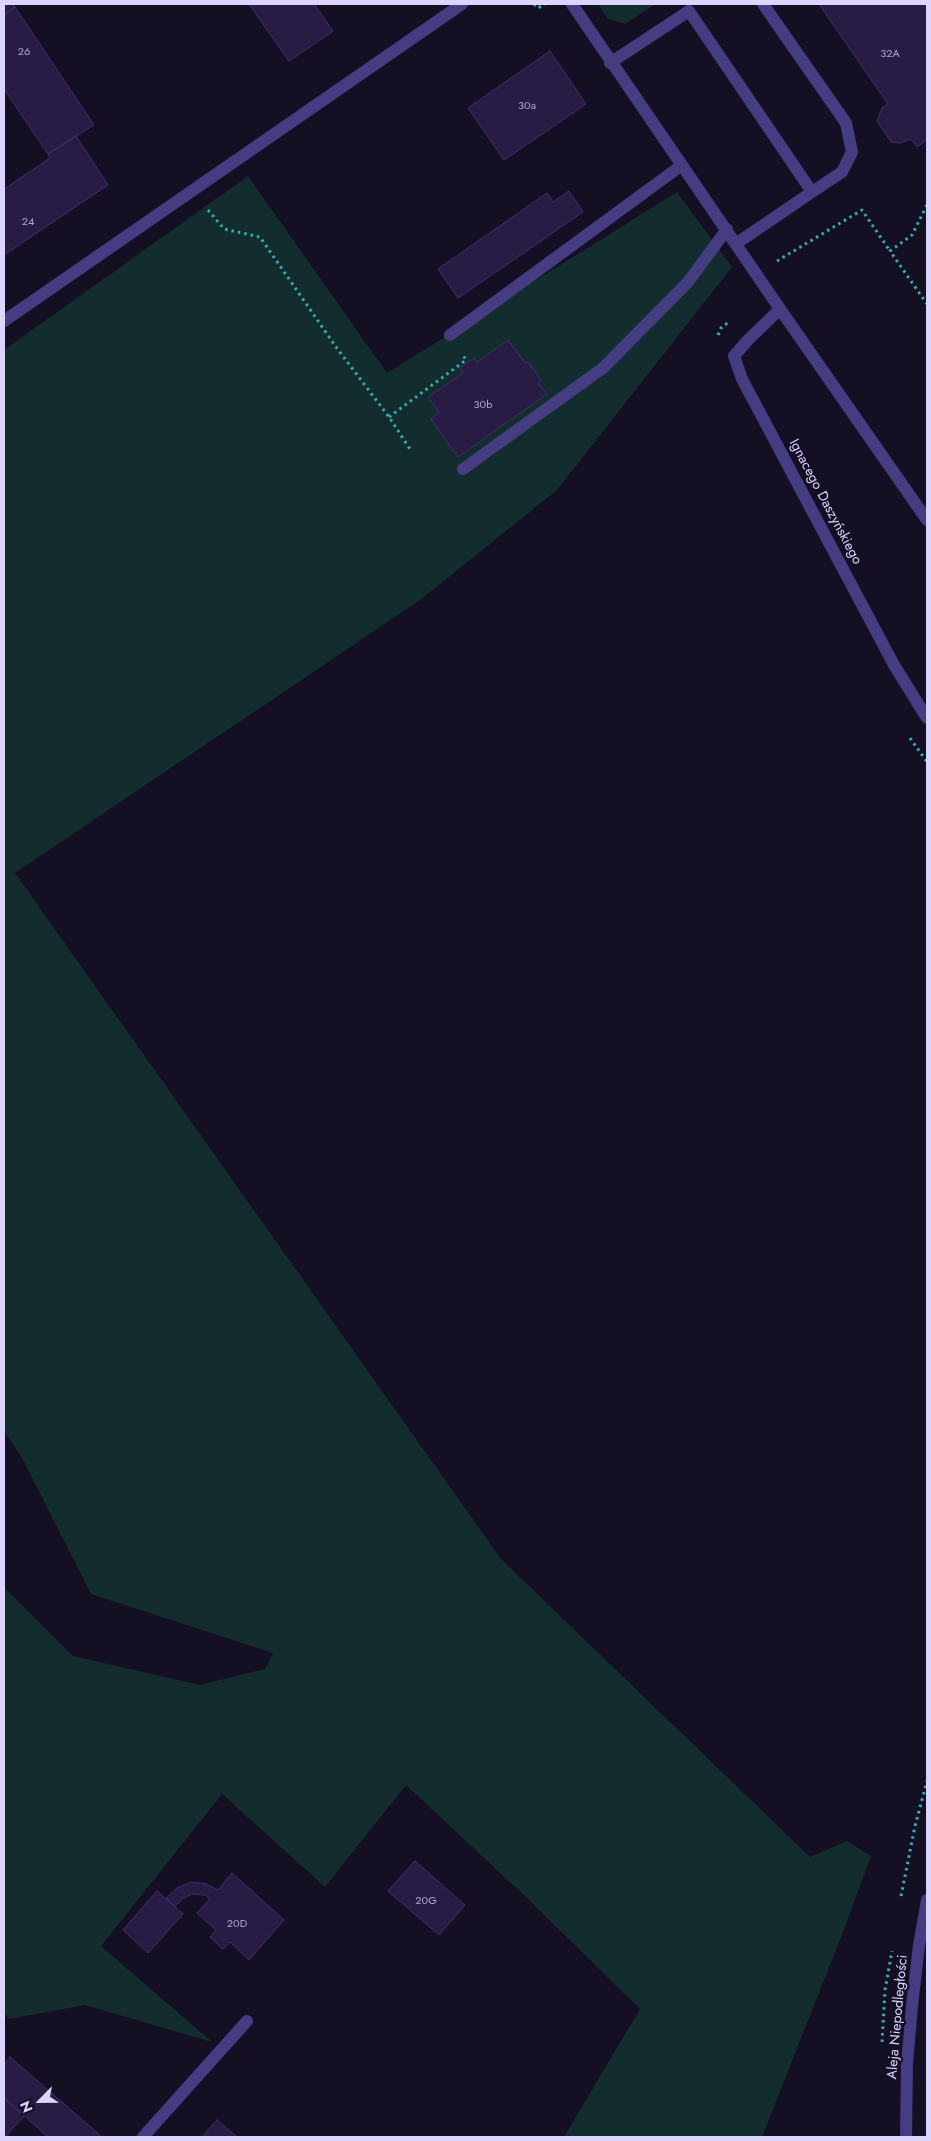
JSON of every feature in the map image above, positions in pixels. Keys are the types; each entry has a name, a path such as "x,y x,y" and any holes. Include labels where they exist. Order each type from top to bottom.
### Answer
{"street":[{"path":"4,321 462,4"},
{"path":"572,4 610,63 737,243 780,309 927,520"},
{"path":"737,243 842,172 852,152 846,124 763,4"},
{"path":"610,63 689,11 812,192"},
{"path":"450,335 682,165"},
{"path":"463,469 603,368 688,282 727,229"},
{"name":"Ignacego Daszyńskiego","path":"780,309 747,340 734,356 742,379 880,639 927,718"},
{"name":"Aleja Niepodległości","path":"906,2137 907,2064 912,2006 919,1945 927,1900"},
{"path":"143,2137 247,2022"}],"path":[{"path":"534,4 538,8 545,4"},
{"path":"192,190 224,229 260,237 410,449"},
{"path":"890,251 912,235 927,205"},
{"path":"757,273 862,210 927,304"},
{"path":"389,417 467,361 450,335"}],"green space":[{"path":"598,4 655,4 625,24 608,19"},
{"path":"248,176 387,373 677,192 732,267 557,490 420,600 15,873 501,1559 810,1857 847,1841 871,1856 762,2137 564,2137 640,2009 529,1900 406,1785 325,1887 222,1794 101,1946 212,2042 85,2005 9,2019 4,2013 4,1587 73,1656 200,1685 265,1669 273,1653 91,1594 22,1458 4,1431 4,350"}],"building":[{"path":"4,4 13,4 15,7 4,15"},
{"path":"249,4 314,4 333,31 289,61"},
{"path":"819,4 927,4 927,140 917,147 911,139 900,143 891,142 877,121 882,108 888,104"},
{"path":"15,7 94,125 48,154 4,89 4,15"},
{"path":"550,51 586,104 504,160 468,108"},
{"path":"76,136 108,185 4,255 4,189 50,158 48,154"},
{"path":"569,191 583,212 458,298 438,269 547,193 553,202"},
{"path":"508,340 525,363 528,362 541,380 538,383 547,394 458,457 431,419 439,412 428,397 463,373 460,368 474,358 477,362"},
{"path":"415,1861 465,1905 439,1935 388,1891"},
{"path":"232,1873 284,1920 249,1960 230,1942 223,1949 210,1937 216,1930 197,1913 210,1899 205,1895 193,1894 183,1898 175,1906 166,1898 177,1888 192,1882 206,1884 218,1890"},
{"path":"157,1891 183,1914 148,1953 123,1930"},
{"path":"10,2057 102,2137 48,2137 4,2098 4,2065"},
{"path":"4,2098 24,2116 5,2137 4,2137"},
{"path":"217,2120 237,2137 202,2137"}]}
